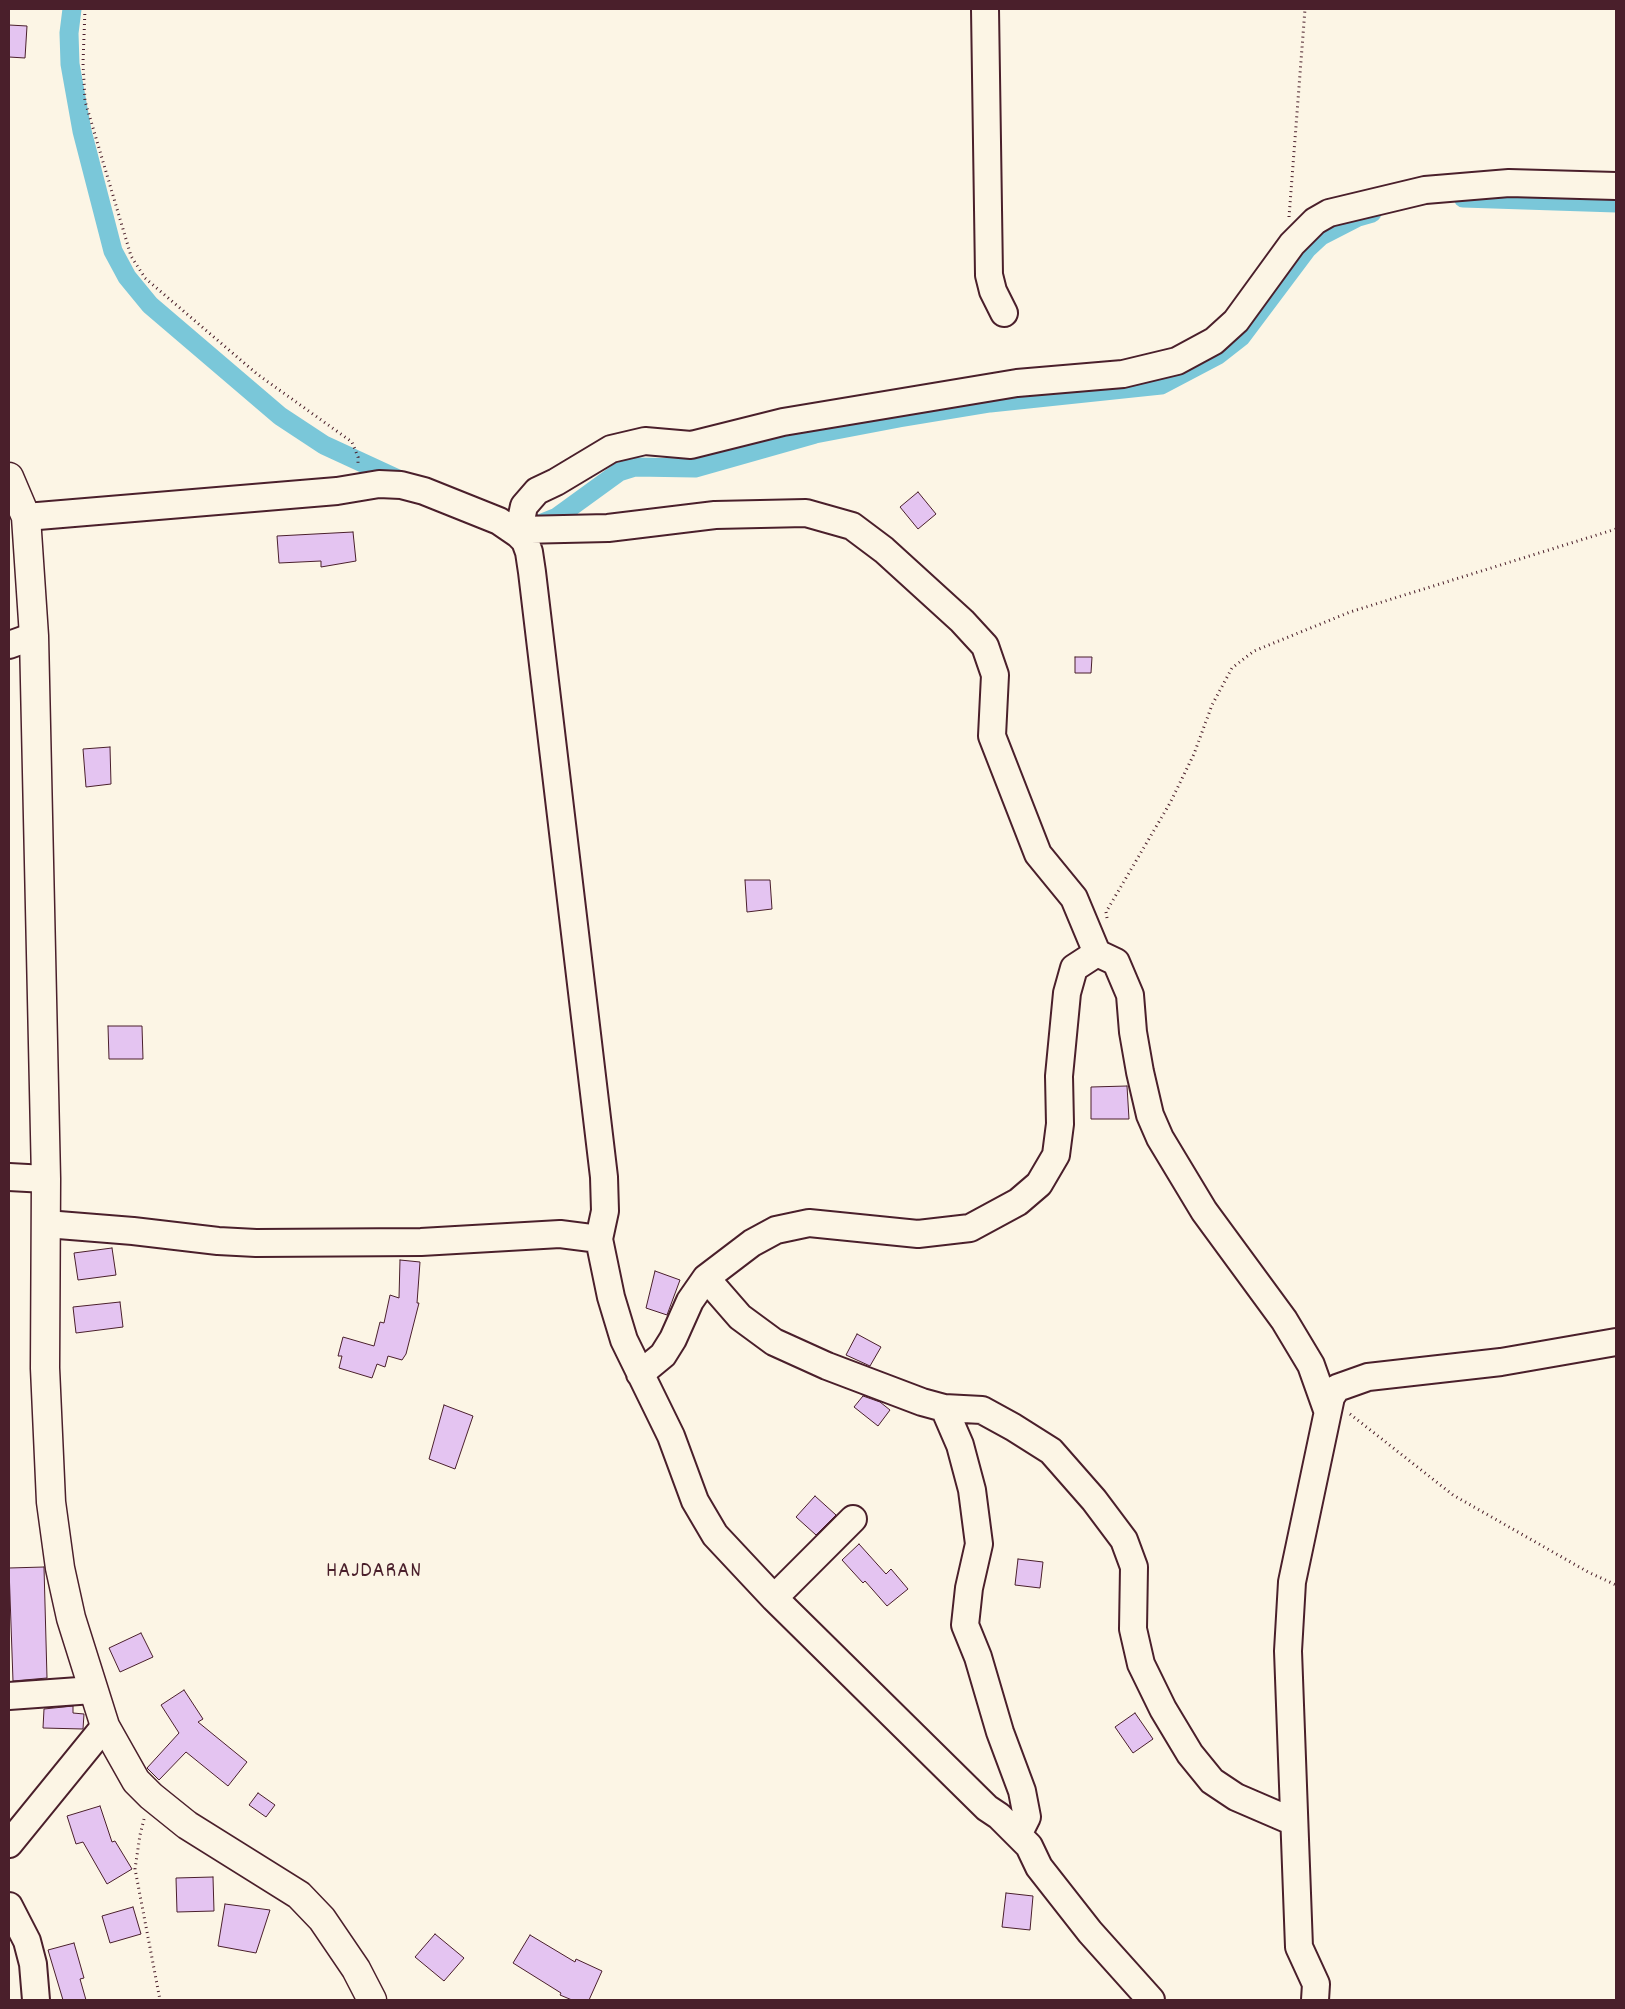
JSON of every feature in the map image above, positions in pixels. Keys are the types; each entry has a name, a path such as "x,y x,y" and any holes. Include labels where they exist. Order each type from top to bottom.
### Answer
{"main road":[{"path":"9,476 26,517 21,641 46,1179 45,1368 50,1502 60,1568 71,1618 105,1726 136,1781 151,1796 187,1824 299,1895 322,1919 356,1969 372,2000"}],"street":[{"path":"985,9 989,275 993,291 1004,313"},
{"path":"1151,2000 1090,1932 1039,1867 1029,1846 987,1808 774,1598 716,1535 695,1501 671,1436 624,1340 611,1298 599,1240 605,1210 604,1177 532,572 527,544 520,523 537,491 556,482 611,449 645,441 690,445 783,422 1017,384 1123,374 1176,361 1214,341 1236,321 1292,244 1314,221 1329,213 1425,190 1509,183 1616,186"},
{"path":"26,517 338,491 380,484 424,491 499,521 520,523 608,528 715,515 806,513 852,526 891,556 962,621 985,646 995,675 992,736 1038,854 1074,898 1097,953 1116,962 1130,995 1133,1032 1140,1072 1150,1115 1160,1138 1204,1211 1284,1320 1311,1364 1329,1403"},
{"path":"640,1374 663,1355 673,1339 690,1301 706,1278 752,1243 776,1230 808,1223 918,1234 970,1228 1018,1202 1039,1184 1056,1155 1060,1124 1059,1076 1067,994 1074,968 1097,953"},
{"path":"9,1177 46,1179"},
{"path":"46,1224 256,1243 421,1242 560,1234 599,1240"},
{"path":"706,1278 740,1317 774,1342 827,1366 922,1402 944,1408 982,1410 1051,1450 1094,1500 1124,1540 1134,1567 1133,1629 1141,1664 1163,1709 1190,1754 1212,1781 1236,1796 1294,1822"},
{"path":"1315,2000 1316,1984 1299,1947 1288,1651 1292,1582 1309,1508 1329,1403 1337,1388 1368,1377 1501,1362 1616,1342"},
{"path":"944,1408 960,1445 972,1490 979,1544 969,1588 965,1625 978,1657 1000,1732 1022,1791 1027,1817 1018,1835"},
{"path":"774,1598 853,1519"},
{"path":"9,1696 93,1690"},
{"path":"9,1844 105,1726"},
{"path":"9,1906 27,1941 33,1964 36,2000"}],"path":[{"path":"85,9 83,62 85,101 131,256 144,278 257,374 352,442 358,457"},
{"path":"1292,244 1289,210 1305,9"},
{"path":"1108,920 1106,912 1170,803 1194,754 1212,705 1232,668 1254,651 1350,612 1616,529"},
{"path":"1329,1403 1359,1422 1453,1495 1588,1572 1616,1585"},
{"path":"151,1796 140,1835 135,1869 160,2000"}],"building":[{"path":"9,25 27,26 25,58 9,57"},
{"path":"918,492 936,514 918,529 900,507"},
{"path":"353,532 356,561 321,567 321,561 279,563 277,536"},
{"path":"1075,657 1092,657 1091,673 1075,673"},
{"path":"110,747 111,784 86,787 83,749"},
{"path":"745,880 770,880 772,909 747,912"},
{"path":"108,1026 142,1026 143,1059 109,1059"},
{"path":"1127,1086 1129,1119 1091,1119 1091,1087"},
{"path":"112,1248 116,1275 78,1280 74,1253"},
{"path":"400,1260 420,1262 417,1303 419,1303 406,1354 402,1360 388,1356 385,1367 377,1364 372,1378 339,1368 342,1356 338,1356 343,1337 374,1346 380,1322 384,1323 390,1295 399,1298"},
{"path":"655,1271 680,1280 667,1315 646,1308"},
{"path":"120,1302 123,1327 76,1333 73,1307"},
{"path":"857,1334 881,1347 870,1366 846,1355"},
{"path":"863,1396 880,1402 890,1410 878,1426 854,1407"},
{"path":"444,1405 473,1416 455,1469 429,1459"},
{"path":"815,1496 836,1515 816,1535 796,1517"},
{"path":"859,1544 886,1574 891,1569 908,1589 887,1606 865,1581 863,1583 842,1560"},
{"path":"1018,1559 1043,1562 1040,1588 1015,1585"},
{"path":"44,1567 47,1678 13,1681 9,1568"},
{"path":"141,1633 153,1657 120,1672 109,1648"},
{"path":"184,1690 203,1719 198,1722 247,1762 228,1786 186,1752 159,1780 147,1768 179,1733 161,1705"},
{"path":"73,1706 73,1713 84,1714 83,1729 43,1728 44,1709"},
{"path":"1135,1713 1153,1739 1133,1753 1115,1727"},
{"path":"258,1793 275,1805 266,1817 249,1805"},
{"path":"100,1806 112,1842 115,1841 132,1869 107,1884 83,1842 76,1844 67,1816"},
{"path":"213,1877 214,1911 177,1912 176,1878"},
{"path":"1006,1893 1033,1896 1030,1930 1002,1927"},
{"path":"225,1904 270,1910 256,1953 218,1946"},
{"path":"133,1907 141,1934 110,1943 102,1916"},
{"path":"435,1934 464,1958 444,1981 415,1957"},
{"path":"530,1935 575,1962 576,1959 602,1971 589,2000 572,2000 560,1995 561,1993 513,1963"},
{"path":"74,1943 84,1978 80,1979 86,2000 63,2000 48,1950"}],"waterway":[{"path":"72,9 69,33 70,64 82,131 113,251 127,277 150,305 280,416 324,445 402,481"},
{"path":"1463,198 1616,203"},
{"path":"537,525 557,517 619,472 635,467 695,468 815,434 899,418 990,403 1161,385 1218,355 1241,337 1307,249 1321,236 1358,217 1372,213"}],"district":[{"name":"HAJDARAN","path":"374,1573"}]}
